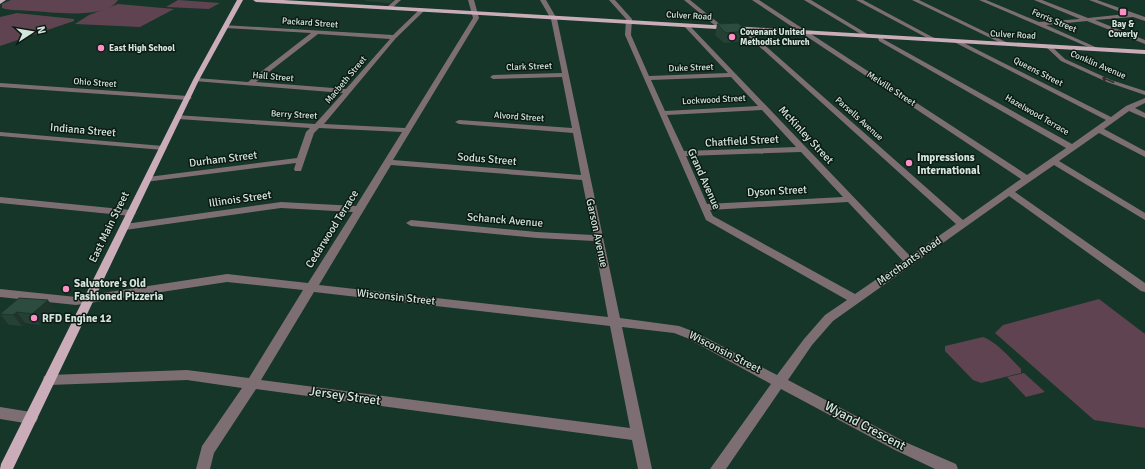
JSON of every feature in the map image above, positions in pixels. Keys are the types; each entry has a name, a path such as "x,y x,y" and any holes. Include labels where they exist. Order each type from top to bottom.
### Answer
{"main road":[{"name":"East Main Street","path":"6,469 196,80 240,0"},
{"name":"Culver Road","path":"256,0 1145,52"}],"street":[{"path":"389,8 398,0"},
{"path":"471,0 476,13"},
{"name":"Garson Avenue","path":"543,0 554,17 645,469"},
{"path":"612,0 627,16 630,22"},
{"path":"687,0 720,27"},
{"name":"Melville Street","path":"755,0 1028,180"},
{"path":"807,0 866,35"},
{"path":"859,0 933,39"},
{"path":"915,0 1007,44"},
{"name":"Ferris Street","path":"982,0 1097,49"},
{"path":"1037,0 1145,42"},
{"path":"1092,0 1145,19"},
{"name":"Macbeth Street","path":"300,164 310,132 348,91 394,37 422,10"},
{"name":"Cedarwood Terrace","path":"203,469 207,451 252,384 358,209 408,130 476,18 476,13"},
{"path":"1040,24 1134,15"},
{"name":"Grand Avenue","path":"630,22 628,35 709,218 855,299"},
{"name":"McKinley Street","path":"686,25 910,261"},
{"name":"Packard Street","path":"225,26 394,37"},
{"name":"Parsells Avenue","path":"742,28 962,224"},
{"path":"249,84 317,32"},
{"name":"Hazelwood Terrace","path":"879,36 881,40 1052,138 1073,148"},
{"name":"Queens Street","path":"956,41 1112,120"},
{"name":"Conklin Avenue","path":"1048,46 1063,60 1109,80 1145,93"},
{"name":"Clark Street","path":"493,77 565,75"},
{"name":"Duke Street","path":"648,78 734,75"},
{"name":"Hall Street","path":"196,80 348,91"},
{"name":"Ohio Street","path":"0,85 188,98"},
{"name":"Merchants Road","path":"717,469 823,324 855,299 962,224 1054,162 1129,108 1145,100"},
{"name":"Lockwood Street","path":"663,113 765,108"},
{"path":"1129,108 1145,116"},
{"name":"Berry Street","path":"178,118 408,130"},
{"name":"Alvord Street","path":"459,122 577,131"},
{"path":"1100,130 1145,154"},
{"name":"Indiana Street","path":"0,134 163,148"},
{"name":"Chatfield Street","path":"681,154 803,148"},
{"name":"Sodus Street","path":"387,162 586,178"},
{"path":"1054,162 1145,217"},
{"name":"Durham Street","path":"148,180 300,164"},
{"path":"1009,192 1145,288"},
{"name":"Dyson Street","path":"704,207 851,199"},
{"path":"0,200 131,213"},
{"name":"Illinois Street","path":"125,227 281,205 358,209"},
{"name":"Schanck Avenue","path":"411,223 537,236 598,238"},
{"name":"Wisconsin Street","path":"0,293 72,301 89,300 227,278 683,331 781,381"},
{"name":"Jersey Street","path":"50,380 187,375 639,435"},
{"name":"Wyand Crescent","path":"781,381 900,446 951,469"},
{"path":"0,413 31,418"}],"shaded area":[{"path":"11,0 118,0 111,6 91,13 65,13 2,8 2,4"},
{"path":"178,0 220,3 209,9 166,7"},
{"path":"118,4 174,9 140,27 75,24 89,15"},
{"path":"17,13 74,19 74,21 0,46 0,17"},
{"path":"1099,299 1145,334 1145,428 1094,420 995,333 1003,325"},
{"path":"983,337 988,339 1003,351 1021,369 1021,373 981,383 973,380 945,351 945,346"},
{"path":"1024,373 1045,392 1026,397 1007,377"}],"building":[{"path":"738,23 747,31 726,33 717,24"},
{"path":"19,298 48,300 32,314 17,312 13,315 0,314"}],"place":[{"name":"Bay & Coverly","path":"1123,12"},
{"name":"Covenant United Methodist Church","path":"732,37"},
{"name":"East High School","path":"101,48"},
{"name":"Impressions International","path":"909,163"},
{"name":"Salvatore's Old Fashioned Pizzeria","path":"66,289"},
{"name":"RFD Engine 12","path":"34,318"}]}
